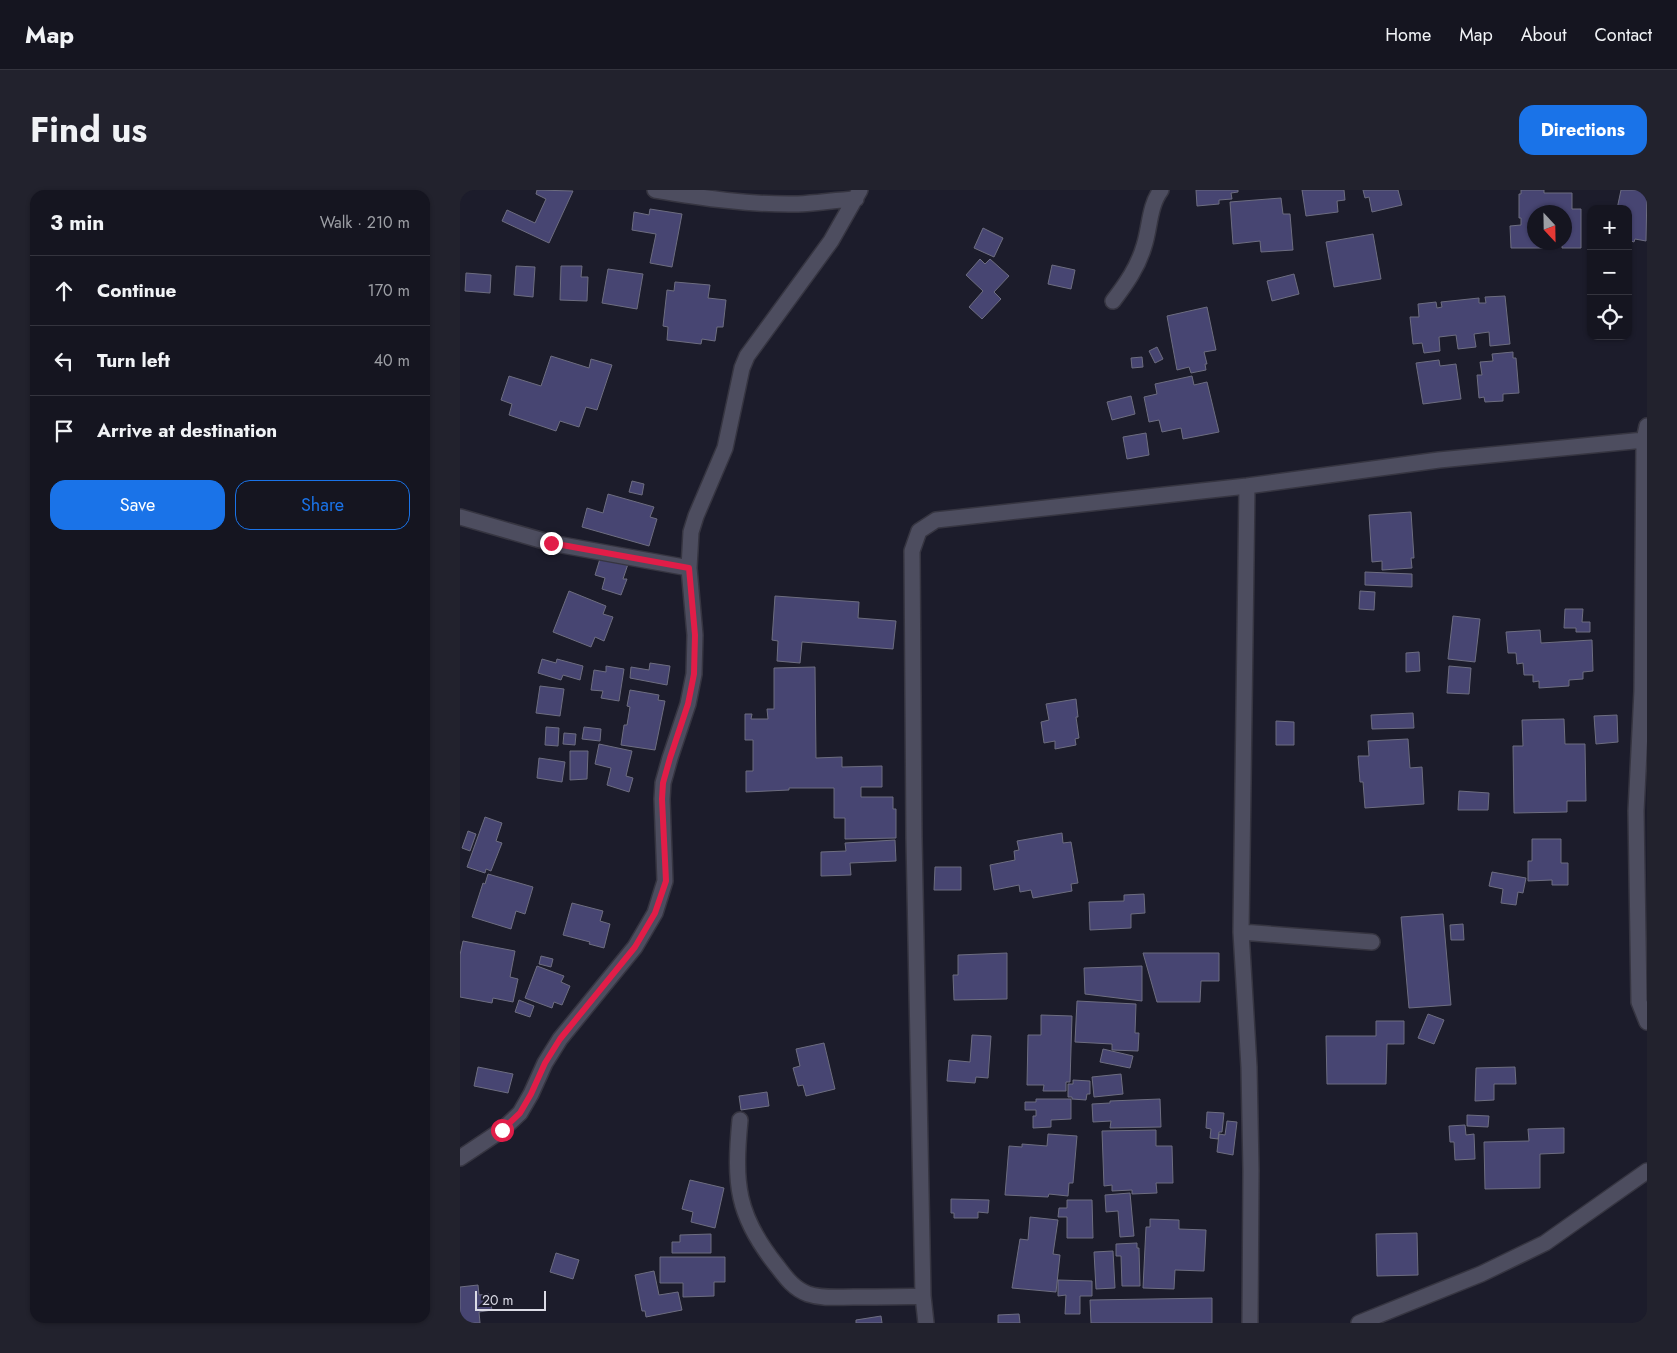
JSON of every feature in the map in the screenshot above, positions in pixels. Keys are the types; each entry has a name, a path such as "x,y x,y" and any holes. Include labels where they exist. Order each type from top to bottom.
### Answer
{"street":[{"path":"655,190 713,200 769,204 799,204 858,194"},
{"path":"1113,301 1132,274 1140,258 1154,202 1161,190"},
{"path":"460,1158 502,1130 520,1113 545,1063 560,1039 635,947 655,913 666,881 663,783 675,740 688,704 694,674 695,635 689,568 691,532 725,448 745,362 752,347 831,240 858,194"},
{"path":"926,1323 923,1296 914,838 912,551 919,531 936,520 1247,486 1646,433 1645,691 1636,830 1639,1002 1647,1022"},
{"path":"1247,486 1241,932 1250,1105 1250,1323"},
{"path":"460,517 551,543 689,568"},
{"path":"1241,932 1372,942"},
{"path":"740,1120 736,1159 741,1202 764,1249 790,1282 800,1291 820,1298 923,1296"},
{"path":"1359,1323 1480,1274 1546,1243 1647,1170"}],"building":[{"path":"537,190 573,191 549,243 502,221 507,210 535,223 546,199 536,194"},
{"path":"1196,190 1238,190 1238,192 1231,193 1232,199 1219,200 1219,204 1197,206"},
{"path":"1302,190 1344,190 1345,200 1337,201 1338,212 1306,216"},
{"path":"1363,190 1398,190 1402,205 1372,212 1369,197 1365,198"},
{"path":"1521,190 1544,190 1544,193 1572,193 1572,205 1527,205 1527,248 1511,248 1510,226 1521,225 1521,218 1519,218 1519,194 1521,194"},
{"path":"1621,190 1647,190 1646,241 1635,239 1634,242 1632,241 1632,205 1618,205"},
{"path":"1281,198 1283,214 1290,214 1293,250 1261,252 1260,241 1233,244 1230,202"},
{"path":"650,209 682,214 672,267 650,263 656,234 632,230 634,212 649,215"},
{"path":"1572,209 1581,209 1581,248 1572,248"},
{"path":"983,228 1003,238 994,257 974,248"},
{"path":"1373,234 1381,279 1334,287 1326,242"},
{"path":"980,259 985,264 990,259 1009,276 994,292 1001,299 982,319 969,307 983,291 966,275"},
{"path":"1052,265 1075,270 1071,289 1048,284"},
{"path":"516,266 535,267 533,297 514,295"},
{"path":"561,266 582,266 581,277 588,277 587,301 560,300"},
{"path":"608,269 643,274 637,309 602,303"},
{"path":"466,273 491,275 490,293 465,291"},
{"path":"1294,274 1299,294 1272,301 1267,281"},
{"path":"675,282 710,285 708,298 726,300 723,327 717,327 715,341 702,339 701,344 667,340 668,327 663,326 667,290 674,291"},
{"path":"1505,296 1510,344 1490,346 1489,332 1474,334 1476,347 1458,349 1456,335 1439,337 1440,351 1424,353 1422,343 1413,344 1410,317 1419,317 1418,304 1436,302 1437,308 1442,307 1441,302 1479,298 1479,303 1486,303 1485,297"},
{"path":"1207,307 1216,350 1204,352 1207,364 1205,364 1206,370 1191,373 1189,367 1177,370 1167,316"},
{"path":"1157,347 1163,359 1155,363 1149,351"},
{"path":"1513,352 1513,358 1516,358 1519,393 1503,394 1503,401 1485,402 1484,397 1479,398 1477,375 1482,375 1480,362 1493,361 1492,354"},
{"path":"551,356 589,368 591,359 612,365 597,410 586,407 579,427 560,421 556,431 509,415 512,404 501,400 509,376 541,386"},
{"path":"1142,357 1143,367 1132,368 1131,358"},
{"path":"1439,360 1440,366 1456,364 1461,399 1423,404 1416,363"},
{"path":"1192,376 1194,385 1207,382 1219,432 1183,439 1181,428 1162,432 1159,420 1149,422 1144,397 1157,394 1155,384"},
{"path":"1131,396 1135,414 1112,420 1107,402"},
{"path":"1146,433 1149,455 1127,459 1123,437"},
{"path":"632,481 644,484 642,495 629,492"},
{"path":"608,494 654,507 650,517 657,519 649,546 582,527 587,508 603,513"},
{"path":"1411,512 1414,558 1411,558 1412,568 1382,570 1382,561 1372,562 1369,515"},
{"path":"603,549 630,558 623,579 627,579 621,595 602,589 605,578 595,575"},
{"path":"1365,572 1412,574 1412,587 1365,585"},
{"path":"569,591 606,606 603,614 613,617 604,641 595,637 591,647 553,632"},
{"path":"1360,591 1375,592 1374,610 1359,609"},
{"path":"775,596 859,602 858,618 896,621 893,649 802,642 800,663 777,661 778,641 772,640"},
{"path":"1565,609 1583,609 1582,622 1590,622 1590,632 1576,632 1576,628 1564,628"},
{"path":"1453,616 1480,619 1475,662 1448,659"},
{"path":"1540,630 1541,643 1592,640 1593,671 1583,672 1583,679 1569,680 1569,686 1539,688 1539,681 1533,682 1533,675 1524,675 1523,663 1517,664 1516,653 1508,653 1506,632"},
{"path":"1419,652 1420,671 1406,672 1406,653"},
{"path":"542,659 556,663 557,659 583,666 580,680 563,675 561,680 538,673"},
{"path":"650,663 670,666 667,685 630,678 631,667 649,670"},
{"path":"606,666 624,669 619,701 601,698 603,691 591,690 594,670 606,672"},
{"path":"1449,666 1471,668 1469,694 1447,693"},
{"path":"815,667 816,758 842,757 842,767 882,766 882,787 861,787 861,797 893,797 893,809 896,809 896,838 845,839 845,818 834,818 834,788 789,788 789,790 746,792 746,771 753,771 753,740 745,740 745,714 752,714 751,719 768,719 767,709 774,709 774,668"},
{"path":"540,686 564,689 560,716 536,713"},
{"path":"630,690 659,695 658,700 665,701 655,750 621,745 624,725 627,725 630,707 627,706"},
{"path":"1076,699 1079,738 1075,739 1076,745 1055,749 1055,741 1044,743 1041,722 1049,720 1046,704"},
{"path":"1413,713 1414,728 1372,729 1371,715"},
{"path":"1617,715 1618,742 1596,744 1594,716"},
{"path":"1564,719 1565,744 1585,744 1586,801 1567,801 1567,812 1514,813 1513,746 1523,746 1522,720"},
{"path":"1276,721 1294,722 1294,745 1276,745"},
{"path":"546,727 559,728 558,746 545,745"},
{"path":"584,727 601,729 600,741 582,739"},
{"path":"564,733 576,734 575,745 563,744"},
{"path":"1408,739 1410,768 1422,767 1424,804 1365,808 1358,756 1369,756 1368,741"},
{"path":"599,744 632,751 626,776 633,778 629,792 607,785 611,768 595,764"},
{"path":"570,751 588,751 587,779 570,780"},
{"path":"539,758 565,762 562,782 537,778"},
{"path":"1459,791 1489,793 1488,810 1458,810"},
{"path":"485,817 502,823 496,841 502,843 491,871 486,869 485,873 467,867"},
{"path":"468,831 476,834 470,851 462,848"},
{"path":"1062,833 1063,843 1071,842 1078,883 1071,884 1072,891 1033,898 1031,890 1020,892 1019,885 994,890 990,865 1015,860 1014,851 1019,850 1017,841"},
{"path":"1532,839 1561,839 1561,863 1568,863 1568,885 1552,885 1552,880 1528,881 1528,861 1532,861"},
{"path":"895,840 896,861 850,863 851,875 821,876 821,852 846,851 845,843"},
{"path":"935,867 961,867 961,890 934,890"},
{"path":"1492,872 1526,878 1523,893 1518,892 1516,905 1501,903 1503,889 1489,886"},
{"path":"488,874 533,887 525,914 516,911 511,929 472,917 483,883 485,884"},
{"path":"1144,894 1145,913 1131,914 1131,928 1090,930 1089,902 1124,901 1124,895"},
{"path":"572,903 603,911 600,921 610,924 604,948 563,935"},
{"path":"1443,914 1451,1005 1409,1008 1401,917"},
{"path":"1463,924 1464,940 1451,940 1450,925"},
{"path":"463,941 515,951 510,977 518,979 513,1002 493,998 492,1003 460,997 460,955"},
{"path":"1007,953 1007,999 954,1000 953,975 958,975 958,955"},
{"path":"1143,953 1219,953 1219,981 1201,981 1200,1002 1157,1002"},
{"path":"541,956 553,959 551,967 539,964"},
{"path":"537,966 564,976 561,982 570,986 562,1005 554,1002 552,1008 525,998"},
{"path":"1142,966 1142,1001 1085,994 1084,968"},
{"path":"519,1000 534,1006 530,1017 515,1012"},
{"path":"1077,1001 1136,1004 1135,1033 1139,1033 1138,1051 1112,1050 1112,1044 1075,1042"},
{"path":"1428,1014 1444,1020 1434,1044 1418,1038"},
{"path":"1041,1015 1072,1016 1070,1082 1066,1082 1066,1091 1043,1091 1044,1085 1027,1085 1028,1035 1041,1035"},
{"path":"1376,1021 1404,1021 1404,1044 1387,1044 1386,1084 1327,1084 1326,1036 1376,1036"},
{"path":"972,1035 991,1036 988,1078 976,1077 975,1083 947,1081 949,1060 970,1062"},
{"path":"824,1043 835,1089 806,1096 803,1085 798,1086 793,1068 800,1066 796,1049"},
{"path":"1103,1049 1133,1056 1130,1068 1100,1062"},
{"path":"478,1067 513,1074 508,1093 474,1086"},
{"path":"1515,1067 1516,1084 1494,1084 1494,1100 1475,1101 1476,1068"},
{"path":"1121,1074 1123,1094 1094,1097 1092,1077"},
{"path":"1073,1080 1090,1081 1090,1094 1087,1094 1086,1100 1068,1097 1068,1084 1073,1084"},
{"path":"767,1092 769,1106 741,1110 739,1096"},
{"path":"1036,1099 1071,1099 1071,1119 1051,1120 1051,1127 1033,1128 1033,1116 1036,1116 1036,1110 1025,1110 1025,1102 1036,1102"},
{"path":"1160,1099 1161,1127 1110,1128 1111,1121 1093,1122 1092,1104 1110,1103 1110,1101"},
{"path":"1207,1112 1224,1113 1222,1132 1219,1132 1218,1139 1210,1138 1211,1129 1206,1128"},
{"path":"1467,1115 1489,1116 1488,1127 1467,1126"},
{"path":"1227,1121 1237,1122 1233,1155 1217,1152 1219,1134 1225,1135"},
{"path":"1465,1125 1466,1135 1474,1134 1475,1159 1455,1160 1454,1142 1450,1142 1449,1126"},
{"path":"1564,1128 1564,1153 1540,1154 1540,1188 1485,1189 1484,1142 1529,1141 1528,1129"},
{"path":"1156,1130 1156,1146 1172,1146 1173,1183 1156,1183 1157,1193 1132,1194 1132,1190 1112,1191 1112,1185 1104,1186 1102,1131"},
{"path":"1048,1134 1077,1136 1073,1183 1069,1183 1068,1196 1049,1194 1048,1197 1005,1195 1009,1146 1022,1147 1022,1144 1047,1146"},
{"path":"690,1180 724,1188 715,1228 691,1222 693,1212 682,1209"},
{"path":"1130,1193 1134,1236 1120,1237 1118,1211 1106,1212 1105,1195"},
{"path":"951,1199 989,1200 988,1213 978,1212 978,1218 954,1218 954,1213 951,1213"},
{"path":"1067,1200 1092,1200 1093,1238 1067,1238 1067,1217 1058,1217 1059,1208 1067,1208"},
{"path":"1030,1217 1058,1220 1053,1254 1060,1255 1056,1292 1012,1288 1020,1239 1028,1240"},
{"path":"1150,1219 1179,1220 1179,1229 1206,1230 1204,1271 1175,1270 1174,1289 1143,1288 1146,1227 1150,1227"},
{"path":"1417,1233 1418,1275 1377,1276 1376,1234"},
{"path":"711,1234 711,1253 672,1253 672,1242 680,1242 680,1235"},
{"path":"1137,1243 1137,1248 1139,1248 1140,1286 1122,1286 1121,1256 1116,1256 1116,1244"},
{"path":"1113,1251 1115,1288 1096,1289 1094,1252"},
{"path":"556,1253 579,1260 573,1279 550,1272"},
{"path":"660,1257 725,1257 725,1282 714,1282 714,1296 683,1297 683,1283 660,1283"},
{"path":"654,1271 659,1295 678,1292 682,1310 646,1317 645,1311 642,1311 635,1275"},
{"path":"1058,1280 1092,1281 1092,1296 1080,1296 1080,1314 1065,1314 1066,1295 1058,1296"},
{"path":"478,1285 479,1295 489,1294 492,1310 479,1312 480,1323 460,1323 460,1287"},
{"path":"1212,1298 1212,1323 1091,1323 1090,1300"},
{"path":"1019,1314 1020,1323 998,1323 998,1315"},
{"path":"881,1316 882,1323 856,1323 856,1320"}],"route":[{"path":"502,1130 520,1113 545,1063 560,1039 635,947 655,913 666,881 663,783 688,704 694,674 695,635 691,609 689,568 551,543"}]}
